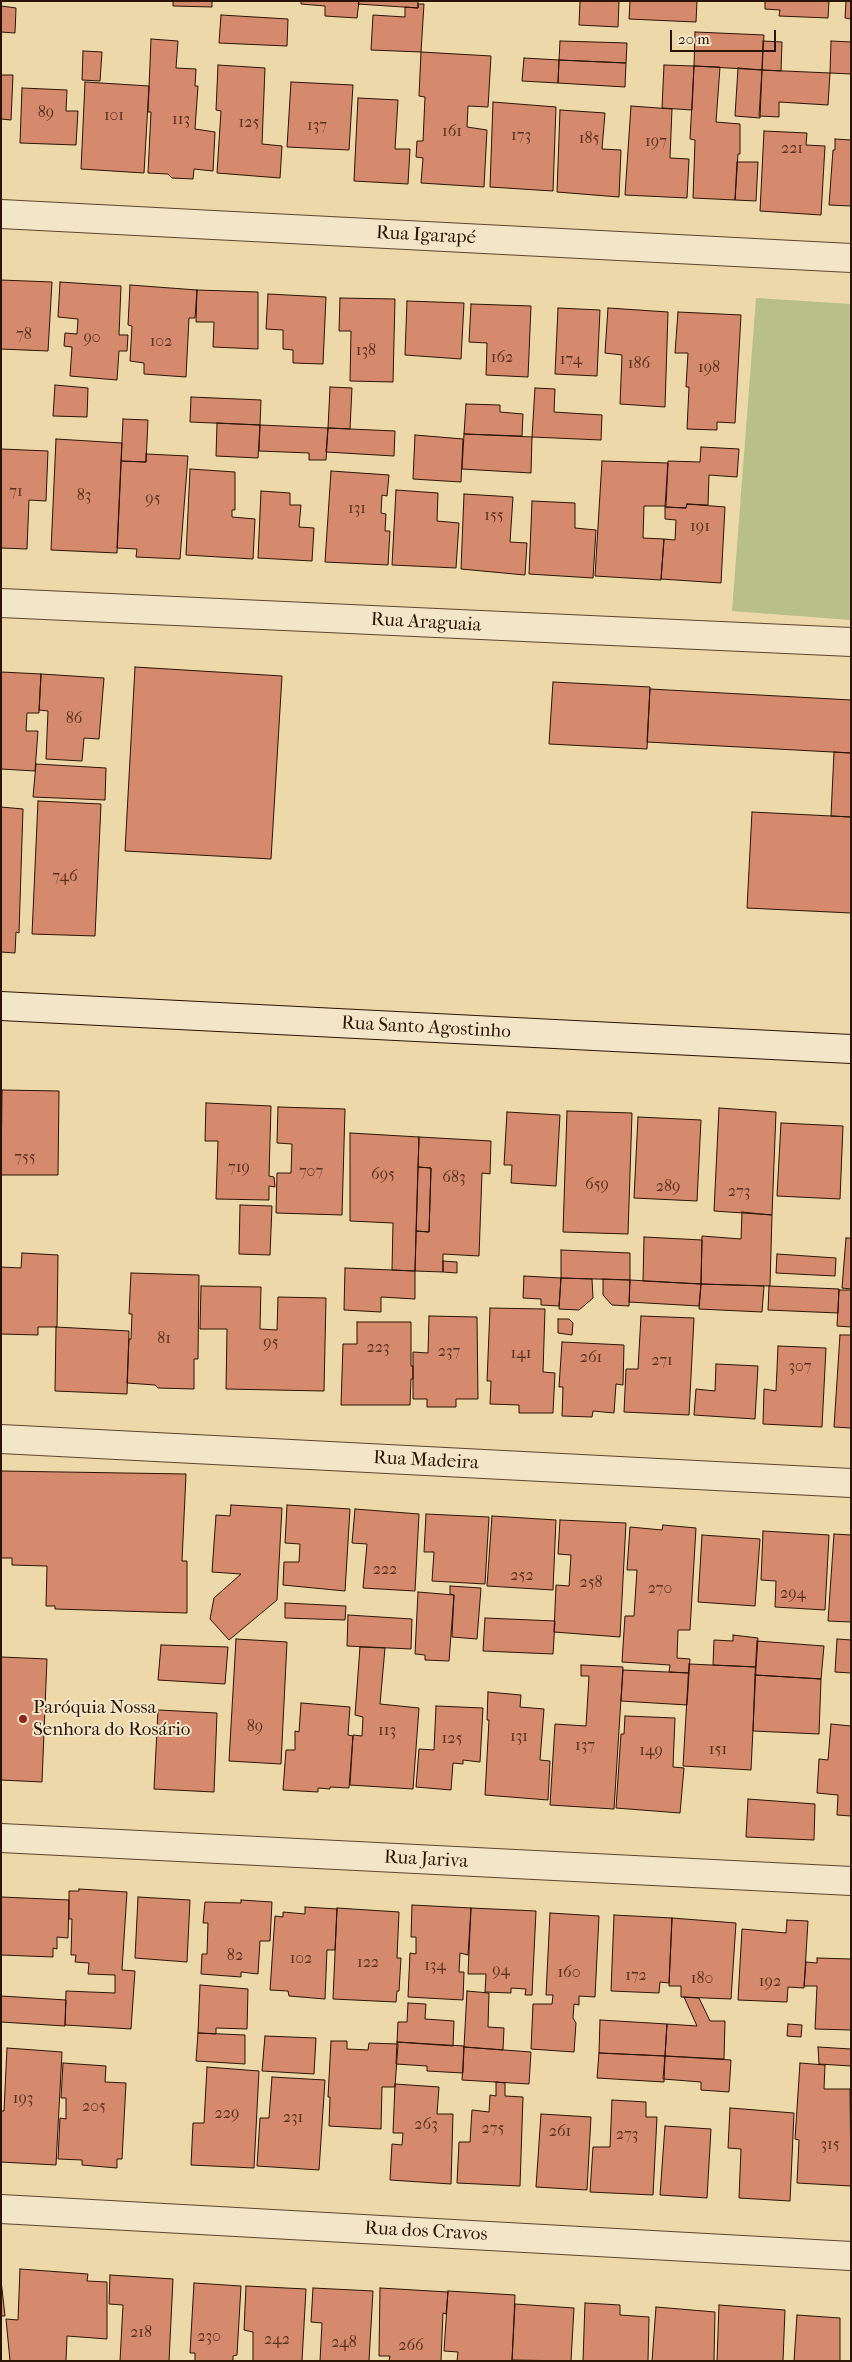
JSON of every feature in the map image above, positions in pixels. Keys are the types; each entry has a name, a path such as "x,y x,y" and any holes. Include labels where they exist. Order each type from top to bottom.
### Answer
{"street":[{"name":"Rua Igarapé","path":"1,214 851,258"},
{"name":"Rua Araguaia","path":"1,603 851,642"},
{"name":"Rua Santo Agostinho","path":"1,1006 851,1049"},
{"name":"Rua Madeira","path":"1,1440 851,1483"},
{"name":"Rua Jariva","path":"1,1838 851,1881"},
{"name":"Rua dos Cravos","path":"1,2209 851,2256"}],"green space":[{"path":"756,298 851,304 851,620 732,611"}],"building":[{"path":"173,1 212,1 212,7 173,6"},
{"path":"301,1 359,1 357,18 325,16 325,6 301,4"},
{"path":"359,1 418,1 418,8 358,4"},
{"path":"580,1 619,1 618,27 579,25"},
{"path":"630,1 697,1 696,22 629,19"},
{"path":"765,1 829,1 828,18 779,16 780,10 765,9"},
{"path":"846,1 851,1 851,19 845,18"},
{"path":"418,4 424,4 421,52 371,50 373,15 405,17 405,7 418,8"},
{"path":"1,6 16,8 15,33 1,32"},
{"path":"221,15 288,19 287,46 219,43"},
{"path":"695,32 764,35 762,70 694,66"},
{"path":"151,39 178,41 176,68 196,69 195,86 198,86 195,129 215,132 213,171 194,169 193,179 172,178 168,174 148,173 151,112 148,112"},
{"path":"560,41 627,43 626,63 559,60"},
{"path":"763,41 782,42 781,71 762,70"},
{"path":"831,41 851,42 851,74 830,73"},
{"path":"83,51 102,52 100,81 82,80"},
{"path":"421,52 491,56 488,107 468,106 467,127 487,130 484,187 421,183 423,158 416,157 417,141 423,141 425,97 419,96"},
{"path":"524,58 559,60 558,83 522,81"},
{"path":"559,60 626,63 625,87 558,83"},
{"path":"218,65 265,68 262,144 282,146 280,178 217,173 221,111 216,110"},
{"path":"664,65 694,66 692,110 662,108"},
{"path":"694,66 720,67 716,122 740,124 740,154 738,154 735,200 693,198 695,140 690,139"},
{"path":"738,68 762,70 760,118 735,116"},
{"path":"762,70 830,73 828,105 779,102 779,117 759,116"},
{"path":"1,75 13,75 11,120 1,119"},
{"path":"85,82 149,86 144,173 81,169"},
{"path":"291,82 353,85 349,150 287,147"},
{"path":"22,88 67,90 66,111 78,111 76,145 20,143"},
{"path":"358,98 398,100 395,149 410,149 408,184 354,181"},
{"path":"493,102 556,107 553,191 490,187"},
{"path":"631,106 672,109 670,158 689,159 687,198 625,195"},
{"path":"560,110 605,113 602,149 621,150 619,197 557,192"},
{"path":"764,131 807,133 806,145 825,146 821,215 760,211"},
{"path":"835,139 851,140 851,206 829,205"},
{"path":"737,162 758,162 756,201 735,200"},
{"path":"1,280 52,282 48,351 1,349"},
{"path":"60,282 121,286 119,335 128,335 127,351 119,351 117,380 70,376 72,347 64,346 65,333 77,334 78,319 58,317"},
{"path":"130,285 197,290 195,318 189,318 186,377 144,374 144,363 130,361 132,326 128,325"},
{"path":"197,290 258,292 258,349 213,347 214,322 196,322"},
{"path":"268,294 326,297 323,364 293,363 293,350 283,349 283,330 266,329"},
{"path":"340,298 395,299 393,382 350,381 351,331 339,331"},
{"path":"407,301 464,303 461,359 405,355"},
{"path":"471,304 531,306 528,377 486,375 487,343 469,342"},
{"path":"558,308 600,310 597,376 555,374"},
{"path":"608,308 668,312 665,407 620,404 622,355 605,353"},
{"path":"678,312 741,315 735,423 717,422 717,430 687,429 689,387 686,387 688,353 675,353"},
{"path":"55,385 88,388 87,417 53,416"},
{"path":"330,387 352,388 350,429 328,428"},
{"path":"535,388 555,389 554,412 602,415 601,440 532,437"},
{"path":"191,397 261,400 260,425 190,422"},
{"path":"466,404 500,405 500,412 523,414 522,436 464,434"},
{"path":"123,419 148,420 146,462 121,461"},
{"path":"217,423 260,425 258,458 216,456"},
{"path":"260,425 328,428 326,460 309,460 309,453 259,451"},
{"path":"328,428 395,431 394,456 326,452"},
{"path":"464,434 532,437 531,473 462,469"},
{"path":"415,435 463,439 461,482 413,479"},
{"path":"56,439 122,443 117,553 51,550"},
{"path":"701,447 739,449 737,477 709,475 708,505 687,504 686,508 665,507 668,461 700,462"},
{"path":"1,449 48,451 46,501 29,500 27,549 1,548"},
{"path":"146,454 188,456 180,559 136,557 137,549 117,548 121,461 146,462"},
{"path":"602,461 668,463 666,506 644,506 643,538 664,539 661,580 595,576"},
{"path":"190,469 235,472 235,510 232,510 232,517 255,519 253,559 186,555"},
{"path":"331,471 389,475 387,496 382,495 381,513 386,514 385,531 390,531 388,565 325,562"},
{"path":"396,490 438,493 437,521 459,523 456,568 392,565"},
{"path":"261,491 290,493 290,505 301,505 299,527 314,528 312,561 258,558"},
{"path":"464,494 513,497 510,542 527,543 525,575 461,569"},
{"path":"532,501 575,503 575,528 596,530 593,578 529,574"},
{"path":"687,504 725,507 721,583 661,579 664,539 675,540 676,520 665,519 665,507 686,508"},
{"path":"135,667 282,676 271,859 125,851"},
{"path":"1,672 41,674 39,713 27,713 26,731 38,731 35,771 1,769"},
{"path":"41,674 104,678 99,739 84,738 82,761 46,759 48,711 39,710"},
{"path":"553,682 650,687 647,749 549,744"},
{"path":"650,689 851,700 851,753 647,742"},
{"path":"834,752 851,753 851,817 831,816"},
{"path":"36,764 106,768 105,800 33,797"},
{"path":"38,801 101,804 95,936 32,934"},
{"path":"1,807 23,809 19,933 16,932 15,953 1,952"},
{"path":"752,812 851,817 851,913 747,908"},
{"path":"2,1090 59,1091 58,1175 1,1175"},
{"path":"206,1103 271,1106 269,1176 274,1177 275,1187 269,1186 269,1200 216,1199 218,1141 205,1141"},
{"path":"278,1107 345,1109 342,1215 276,1213 277,1173 291,1173 292,1144 277,1143"},
{"path":"719,1108 776,1112 772,1215 714,1211"},
{"path":"567,1111 632,1113 628,1234 563,1232"},
{"path":"507,1112 560,1115 556,1186 511,1183 512,1165 504,1165"},
{"path":"638,1117 701,1120 697,1201 634,1198"},
{"path":"781,1123 843,1126 840,1199 777,1196"},
{"path":"350,1133 419,1137 415,1271 392,1270 393,1223 350,1221"},
{"path":"419,1137 491,1141 490,1174 482,1173 479,1256 443,1254 443,1272 415,1271 416,1231 429,1232 431,1168 418,1167"},
{"path":"418,1167 431,1168 429,1232 416,1231"},
{"path":"240,1205 272,1206 270,1255 239,1254"},
{"path":"742,1212 772,1215 770,1286 701,1284 702,1236 741,1239"},
{"path":"644,1237 702,1240 701,1284 643,1281"},
{"path":"846,1238 851,1238 851,1289 842,1288"},
{"path":"561,1250 630,1253 630,1280 561,1278"},
{"path":"22,1253 58,1255 57,1327 38,1327 38,1335 1,1334 1,1267 21,1268"},
{"path":"777,1254 836,1258 835,1276 776,1273"},
{"path":"443,1261 457,1262 457,1273 443,1272"},
{"path":"345,1268 415,1271 415,1299 381,1297 381,1312 344,1310"},
{"path":"131,1273 199,1275 198,1359 194,1359 194,1389 158,1388 155,1385 127,1383 132,1314 129,1314"},
{"path":"524,1276 561,1278 559,1306 541,1305 541,1299 523,1298"},
{"path":"561,1278 592,1279 593,1298 579,1310 559,1309"},
{"path":"603,1279 630,1280 629,1306 612,1305 603,1295"},
{"path":"630,1280 701,1284 699,1306 629,1302"},
{"path":"701,1284 764,1286 762,1312 699,1309"},
{"path":"201,1286 261,1287 260,1329 277,1330 278,1297 326,1298 324,1391 226,1389 227,1329 200,1329"},
{"path":"769,1286 839,1289 838,1313 768,1310"},
{"path":"839,1290 851,1290 851,1327 837,1326"},
{"path":"490,1308 545,1309 543,1372 555,1373 553,1413 519,1413 519,1405 490,1404 491,1381 487,1381"},
{"path":"429,1316 477,1317 478,1399 456,1399 456,1407 427,1407 427,1399 413,1399 413,1352 428,1353"},
{"path":"641,1316 694,1318 689,1415 624,1412 626,1369 638,1369"},
{"path":"558,1319 569,1319 573,1323 572,1335 558,1333"},
{"path":"357,1322 411,1322 411,1366 413,1366 413,1379 411,1379 410,1405 341,1405 343,1344 357,1344"},
{"path":"56,1327 129,1331 127,1394 55,1391"},
{"path":"840,1335 851,1335 851,1428 834,1427"},
{"path":"562,1342 624,1345 623,1385 616,1384 614,1413 593,1411 592,1417 562,1416 563,1387 559,1387"},
{"path":"778,1346 826,1348 822,1427 763,1424 764,1389 776,1391"},
{"path":"716,1364 758,1366 755,1419 694,1415 696,1389 715,1391"},
{"path":"1,1471 186,1474 182,1561 187,1561 187,1613 55,1609 55,1606 46,1606 47,1566 12,1565 12,1558 1,1558"},
{"path":"231,1505 282,1508 277,1600 229,1640 210,1619 214,1598 241,1574 212,1572 216,1515 230,1516"},
{"path":"287,1505 350,1509 345,1591 283,1585 284,1562 299,1562 300,1544 285,1543"},
{"path":"355,1509 419,1514 415,1591 363,1588 367,1544 352,1543"},
{"path":"426,1514 489,1517 485,1584 432,1581 434,1552 424,1552"},
{"path":"492,1516 556,1520 553,1590 487,1586"},
{"path":"560,1520 626,1523 620,1637 554,1632 556,1585 569,1586 571,1555 558,1554"},
{"path":"663,1525 696,1528 690,1630 678,1630 677,1658 690,1659 689,1673 669,1672 670,1665 622,1662 625,1616 634,1616 637,1570 627,1570 630,1527 662,1530"},
{"path":"763,1531 829,1535 825,1610 775,1607 776,1581 761,1580"},
{"path":"834,1534 851,1535 851,1622 828,1621"},
{"path":"702,1535 760,1539 755,1606 698,1602"},
{"path":"450,1586 481,1588 477,1639 452,1637 454,1595 450,1594"},
{"path":"418,1592 454,1595 449,1661 425,1660 425,1655 415,1654"},
{"path":"285,1603 346,1606 345,1620 285,1618"},
{"path":"348,1615 412,1619 411,1649 347,1646"},
{"path":"485,1618 555,1621 553,1654 483,1651"},
{"path":"733,1635 758,1638 756,1667 713,1665 714,1640 733,1641"},
{"path":"236,1639 287,1642 281,1764 229,1761"},
{"path":"837,1639 851,1640 851,1673 835,1672"},
{"path":"757,1641 824,1646 821,1679 755,1675"},
{"path":"161,1645 228,1647 225,1684 158,1680"},
{"path":"360,1647 385,1648 380,1704 419,1708 413,1789 350,1785 353,1735 362,1736 363,1717 355,1715"},
{"name":"Paróquia Nossa Senhora do Rosário","path":"1,1657 47,1659 42,1782 1,1780"},
{"path":"689,1664 756,1667 751,1770 683,1766"},
{"path":"581,1665 623,1667 614,1809 550,1805 555,1724 586,1726 589,1676 581,1676"},
{"path":"623,1670 689,1673 687,1705 621,1701"},
{"path":"755,1675 821,1679 819,1734 753,1731"},
{"path":"488,1692 521,1695 520,1707 544,1709 540,1760 550,1761 548,1800 485,1795 489,1720 487,1720"},
{"path":"301,1703 350,1707 348,1735 353,1736 349,1788 318,1788 318,1792 283,1790 286,1750 295,1750 295,1731 299,1732"},
{"path":"436,1706 483,1708 480,1762 463,1760 463,1764 453,1763 451,1790 416,1787 419,1749 434,1750"},
{"path":"158,1710 217,1713 214,1792 154,1789"},
{"path":"625,1716 675,1718 673,1767 684,1768 680,1813 616,1808 621,1734 624,1734"},
{"path":"831,1724 851,1726 851,1816 837,1815 838,1795 817,1793 819,1759 828,1760"},
{"path":"748,1799 815,1804 814,1840 746,1837"},
{"path":"79,1889 127,1892 122,1970 135,1971 131,2029 65,2025 66,1991 115,1993 115,1975 88,1974 89,1963 75,1962 76,1955 71,1955 72,1919 69,1919 69,1891 79,1891"},
{"path":"1,1897 69,1900 68,1938 57,1937 57,1949 53,1948 53,1957 1,1955"},
{"path":"138,1897 190,1900 187,1962 135,1958"},
{"path":"241,1900 272,1902 270,1941 260,1941 258,1974 241,1972 241,1977 201,1974 202,1954 207,1954 208,1923 203,1923 205,1902 241,1903"},
{"path":"412,1905 471,1908 468,1955 460,1953 459,1972 464,1972 463,2000 408,1997 410,1953 416,1954 416,1937 411,1937"},
{"path":"305,1907 337,1909 335,1950 327,1950 325,1999 289,1996 288,1991 270,1990 275,1916 283,1917 283,1912 305,1914"},
{"path":"337,1908 399,1912 397,1958 401,1958 399,1991 397,1991 396,2002 333,1999"},
{"path":"471,1908 536,1911 532,1995 525,1995 526,1989 511,1988 511,1993 485,1992 486,1974 468,1974"},
{"path":"550,1913 599,1916 595,1997 579,1996 579,2005 574,2004 573,2018 576,2023 574,2052 531,2049 533,2004 552,2004 553,1995 546,1995"},
{"path":"614,1915 672,1918 669,1983 660,1982 659,1993 611,1991"},
{"path":"672,1918 736,1923 731,1999 681,1997 681,1986 669,1986"},
{"path":"787,1920 808,1921 804,1988 788,1987 787,2002 738,2000 742,1929 786,1933"},
{"path":"817,1958 851,1959 851,2030 815,2029 817,1986 804,1986 806,1962 817,1963"},
{"path":"200,1985 248,1989 247,2029 216,2028 216,2034 198,2033"},
{"path":"467,1991 489,1993 488,2027 504,2028 503,2050 464,2047"},
{"path":"1,1996 66,2000 65,2026 1,2022"},
{"path":"684,1997 699,1998 710,2021 725,2021 724,2059 665,2056 667,2024 697,2026"},
{"path":"408,2003 426,2004 425,2019 454,2021 453,2046 397,2042 398,2022 407,2022"},
{"path":"600,2020 667,2024 665,2056 599,2053"},
{"path":"788,2024 802,2025 801,2037 787,2036"},
{"path":"198,2033 245,2035 245,2064 196,2061"},
{"path":"265,2036 316,2038 314,2074 262,2071"},
{"path":"331,2041 347,2041 347,2049 368,2050 369,2043 398,2044 395,2087 382,2087 381,2129 329,2126 330,2097 328,2097"},
{"path":"397,2042 464,2046 463,2073 427,2071 427,2066 396,2064"},
{"path":"464,2047 531,2052 529,2084 462,2080"},
{"path":"818,2047 851,2049 851,2066 819,2064"},
{"path":"7,2048 62,2052 56,2165 1,2162 1,2111 4,2111"},
{"path":"599,2053 665,2056 664,2082 597,2078"},
{"path":"665,2056 731,2060 729,2092 701,2090 701,2082 663,2079"},
{"path":"63,2063 106,2066 105,2082 126,2083 122,2159 117,2159 117,2168 82,2165 82,2160 58,2159 60,2118 66,2119 66,2098 61,2098"},
{"path":"800,2063 825,2065 824,2089 850,2089 851,2186 797,2183 799,2140 795,2139"},
{"path":"207,2067 259,2071 254,2168 191,2165 193,2123 204,2123"},
{"path":"272,2077 325,2080 319,2170 257,2166 260,2118 269,2118"},
{"path":"496,2082 505,2083 505,2096 523,2097 520,2186 457,2183 459,2142 470,2142 472,2110 489,2112 490,2095 496,2096"},
{"path":"395,2084 439,2087 437,2114 453,2114 451,2184 390,2180 392,2144 402,2145 403,2133 393,2133"},
{"path":"612,2100 646,2102 646,2117 657,2117 653,2195 590,2192 593,2147 610,2147"},
{"path":"730,2108 794,2113 790,2201 739,2198 741,2149 728,2148"},
{"path":"541,2114 591,2117 587,2190 536,2187"},
{"path":"665,2126 711,2129 707,2198 660,2195"},
{"path":"20,2269 88,2274 87,2281 107,2282 107,2339 67,2336 66,2361 10,2361 6,2319 18,2320"},
{"path":"110,2275 173,2279 169,2361 120,2361 123,2305 109,2304"},
{"path":"1,2280 5,2316 1,2316"},
{"path":"194,2283 241,2286 237,2355 233,2356 233,2361 195,2361 195,2353 190,2353"},
{"path":"246,2286 306,2289 302,2361 253,2361 253,2332 244,2330"},
{"path":"313,2288 373,2291 369,2361 320,2361 322,2323 311,2322"},
{"path":"380,2288 448,2292 446,2314 443,2313 441,2361 389,2361 390,2356 379,2356"},
{"path":"448,2291 515,2295 512,2361 457,2361 458,2352 444,2351"},
{"path":"585,2303 620,2305 620,2315 649,2317 648,2361 583,2361"},
{"path":"515,2304 574,2308 571,2361 512,2360"},
{"path":"719,2305 785,2310 783,2361 717,2361"},
{"path":"656,2307 715,2312 714,2361 652,2361"},
{"path":"797,2315 840,2318 840,2361 794,2361"}],"place":[{"name":"Paróquia Nossa Senhora do Rosário","path":"23,1719"}]}
